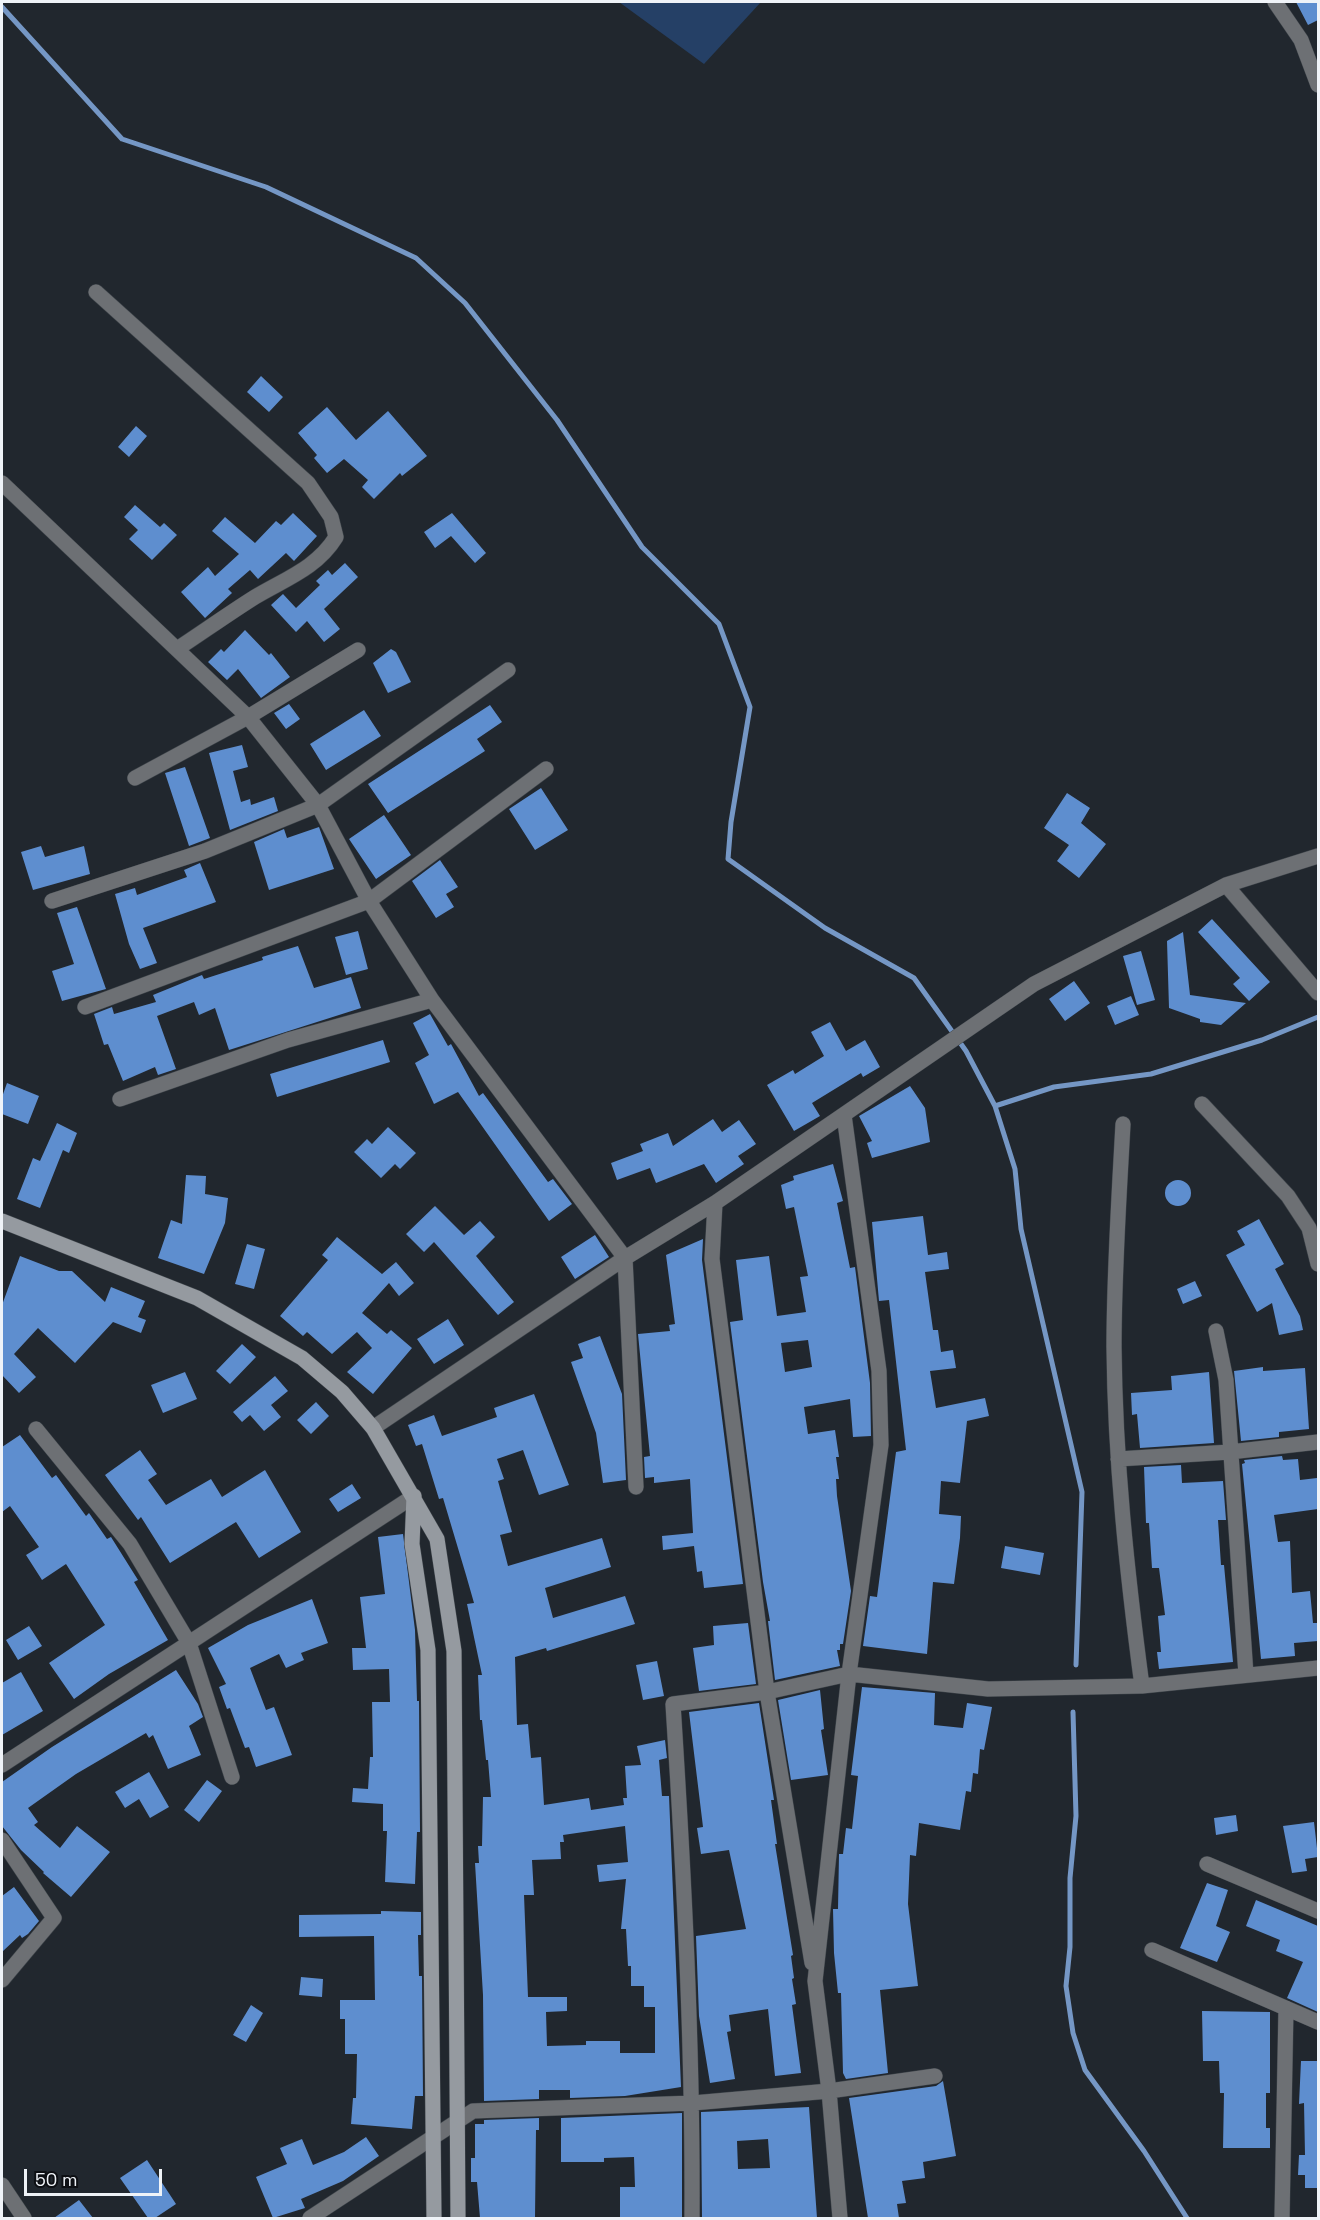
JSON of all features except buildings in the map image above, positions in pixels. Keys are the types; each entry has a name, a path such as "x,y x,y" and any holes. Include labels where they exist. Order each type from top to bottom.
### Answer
{"main road":[{"path":"2,1221 207,1304 302,1358 342,1392 373,1428 437,1539 454,1651 458,2218"},
{"path":"414,1496 412,1544 428,1650 432,1839 434,2218"},
{"path":"432,1839 456,1838"}],"street":[{"path":"1276,2 1301,40 1318,85"},
{"path":"96,292 308,483 331,517 336,537 326,554 314,563 255,597 177,650"},
{"path":"2,483 248,717 318,805 369,901 432,1000 626,1258 636,1488"},
{"path":"135,778 248,717 358,650"},
{"path":"52,901 205,851 318,805 508,670"},
{"path":"85,1008 369,901 546,769"},
{"path":"373,1428 626,1258 715,1203 1034,984 1226,885 1318,856"},
{"path":"1226,885 1318,993"},
{"path":"120,1099 288,1040 432,1000"},
{"path":"1202,1104 1288,1196 1309,1228 1318,1264"},
{"path":"815,1981 849,1674 881,1445 879,1371 844,1115"},
{"path":"1123,1124 1116,1236 1118,1459 1127,1573 1142,1686"},
{"path":"715,1203 712,1259 767,1692 815,1981 829,2091 840,2218"},
{"path":"1216,1331 1226,1380 1246,1675"},
{"path":"36,1429 130,1544 189,1643 232,1777"},
{"path":"1118,1459 1230,1452 1318,1442"},
{"path":"2,1765 414,1496"},
{"path":"692,2218 693,2103 689,1970 673,1704 767,1692 849,1674 988,1689 1142,1686 1318,1668"},
{"path":"2,1840 54,1918 2,1980"},
{"path":"1207,1864 1318,1911"},
{"path":"1152,1950 1318,2022"},
{"path":"1282,2218 1286,2008"},
{"path":"310,2218 473,2111 693,2103 829,2091 935,2076"},
{"path":"2,2185 24,2218"}],"shaded area":[{"path":"619,2 761,2 704,64"}],"waterway":[{"path":"2,7 122,139 266,187 416,258 465,303 557,420 642,547 719,624 750,707 731,822 728,859 825,928 914,978 966,1051 995,1106 1015,1169 1021,1229 1082,1492 1076,1665"},
{"path":"995,1106 1054,1087 1151,1074 1262,1040 1318,1017"},
{"path":"1073,1712 1076,1816 1070,1878 1070,1947 1066,1986 1073,2033 1085,2070 1144,2151 1187,2218"}]}
